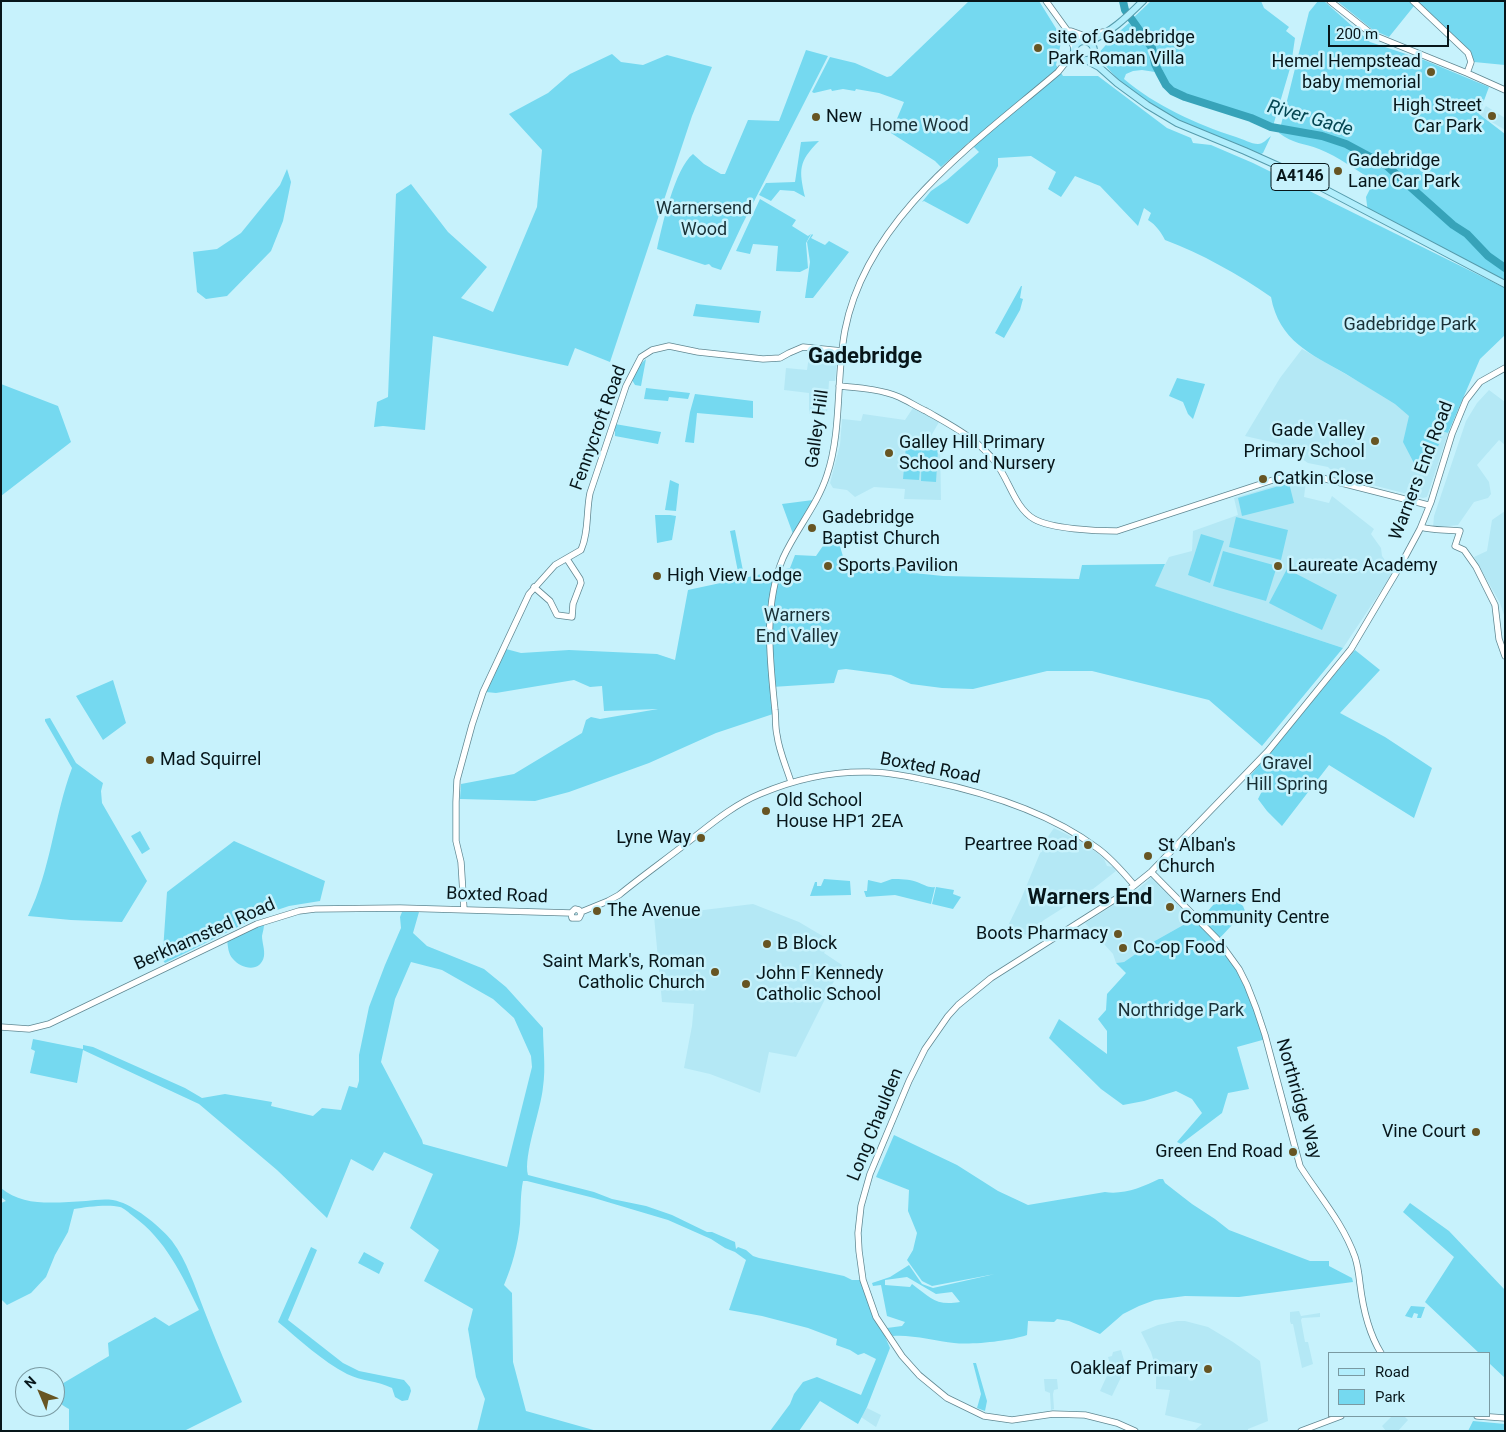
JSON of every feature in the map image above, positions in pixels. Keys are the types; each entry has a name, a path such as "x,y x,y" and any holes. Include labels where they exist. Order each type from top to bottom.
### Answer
{"main road":[{"path":"1104,36 1078,43 1074,50 1083,60 1093,52 1104,36 1122,22 1143,1"},
{"path":"1085,42 1093,52"},
{"name":"A4146","path":"1093,52 1099,66"},
{"name":"A4146","path":"1083,60 1099,66 1117,83 1177,123 1294,173 1505,284"}],"street":[{"path":"1046,1 1067,30 1074,50"},
{"path":"1330,1 1373,35 1505,90"},
{"path":"1413,1 1468,53 1471,62 1467,73"},
{"path":"1067,30 1085,36 1112,30"},
{"path":"1067,30 1085,42"},
{"name":"Galley Hill","path":"791,782 776,734 770,603 783,558 818,498 828,474 836,433 842,351 856,294 875,252 930,183 1066,63 1074,50"},
{"name":"Galley Hill","path":"1066,63 1083,60"},
{"name":"Fennycroft Road","path":"464,910 461,862 456,841 456,802 458,780 472,726 483,692 525,601 534,587 555,566 581,550 584,543 590,493 626,386 641,357 652,350 669,346 698,352 764,359 780,358 803,347 842,351"},
{"name":"Warners End Road","path":"1151,872 1268,751 1351,649 1421,527 1452,434 1466,400 1480,382 1505,368"},
{"path":"839,386 881,392 899,397 977,442 996,464 1025,512 1044,524 1099,531 1117,531 1276,479 1296,476 1314,476 1428,505"},
{"path":"1421,527 1460,531 1455,546 1464,550 1476,567 1494,605 1499,639 1505,656"},
{"path":"534,587 550,601 557,615 572,617 573,604 581,583 567,559"},
{"name":"Boxted Road","path":"423,908 571,913 575,908 581,912 608,902 730,810 757,795 791,782 814,776 872,772 904,776 963,788 1055,822 1098,848 1111,859 1134,885"},
{"name":"Long Chaulden","path":"1134,1431 1107,1419 1076,1414 1053,1414 1012,1420 998,1419 975,1412 941,1393 919,1375 902,1356 876,1317 863,1280 858,1233 861,1206 870,1174 909,1081 925,1049 948,1016 958,1005 991,978 1125,894 1151,872"},
{"name":"Northridge Way","path":"1151,872 1218,940 1239,969 1247,985 1265,1035 1300,1166 1307,1179 1336,1218 1351,1246 1356,1260 1367,1322 1380,1352"},
{"name":"Berkhamsted Road","path":"1,1027 17,1029 49,1024 257,924 283,915 315,908 423,908"},
{"path":"1301,1431 1338,1417"},
{"path":"1491,1417 1505,1418"}],"shaded area":[{"name":"High Street Car Park","path":"1486,106 1505,118 1505,130 1480,115"},
{"path":"810,349 838,352 835,381 829,381 827,414 809,414 809,393 784,390 786,368 807,370"},
{"name":"Gade Valley Primary School","path":"1302,349 1448,433 1427,497 1423,498 1353,480 1338,471 1332,471 1328,467 1308,463 1280,444 1245,436 1280,378"},
{"path":"1489,390 1505,402 1505,445 1499,440 1477,465 1489,482 1491,494 1488,498 1474,502 1458,525 1433,528 1434,516 1466,421 1477,403"},
{"name":"Galley Hill Primary School and Nursery","path":"913,408 939,422 931,436 940,441 941,500 904,499 905,489 874,487 855,497 847,490 833,488 830,483 840,445 842,419 861,421 863,414 905,420"},
{"name":"Laureate Academy","path":"1290,481 1306,481 1304,497 1329,503 1332,496 1374,529 1371,534 1381,548 1382,556 1393,567 1392,570 1394,571 1343,648 1154,586 1169,557 1192,551 1193,531 1238,515 1234,498"},
{"path":"1505,511 1505,618 1500,603 1474,557 1487,551 1492,520"},
{"path":"1054,828 1096,852 1104,859 1107,866 1113,867 1116,871 1093,889 1044,920 1027,935 1006,930 1045,841"},
{"path":"1152,877 1192,917 1185,924 1153,942 1124,962 1116,963 1113,954 1085,923 1136,891"},
{"name":"John F Kennedy Catholic School","path":"753,904 799,922 831,941 824,953 842,965 796,1057 769,1052 760,1093 710,1074 684,1068 694,1004 662,1002 654,916"},
{"path":"1299,1311 1301,1316 1320,1313 1320,1317 1302,1318 1301,1320 1305,1342 1308,1342 1313,1364 1302,1368 1293,1324 1290,1321 1290,1312"},
{"name":"Oakleaf Primary","path":"1185,1321 1208,1327 1260,1361 1268,1421 1248,1429 1248,1431 1194,1431 1202,1424 1165,1415 1170,1390 1156,1389 1154,1362 1141,1332 1158,1325"},
{"path":"1121,1350 1126,1367 1112,1396 1100,1391 1111,1367 1108,1357 1112,1356 1113,1352"},
{"path":"1044,1379 1057,1379 1058,1389 1054,1390 1054,1409 1051,1410 1050,1393 1045,1391"},
{"path":"867,1408 881,1415 876,1427 861,1417"},
{"path":"1391,1417 1405,1417 1408,1420 1398,1431 1386,1431 1382,1426"}],"green space":[{"name":"Gadebridge Park","path":"969,1 1039,1 1062,38 1056,65 1063,76 1098,76 1167,128 1191,138 1193,143 1211,145 1253,163 1505,288 1505,335 1480,359 1448,433 1442,431 1441,439 1429,469 1424,464 1416,467 1403,442 1409,416 1395,404 1321,360 1298,344 1281,325 1271,297 1220,265 1165,240 1158,229 1148,220 1151,213 1144,208 1138,226 1100,186 1075,176 1061,197 1048,189 1056,172 1031,156 998,158 998,166 967,224 924,201 922,202 931,191 947,180 979,152 969,142 941,167 935,161 891,133 904,102 879,93 856,89 855,91 843,89 832,91 831,89 812,92 830,57 855,63 887,77 891,76"},
{"path":"1151,1 1261,1 1264,8 1289,27 1286,31 1295,38 1291,65 1273,126 1202,103 1169,85 1162,73 1152,41 1133,19 1131,20"},
{"name":"Gadebridge Park","path":"1318,1 1324,1 1370,42 1424,60 1489,87 1479,114 1505,134 1505,284 1368,213 1366,197 1374,181 1326,152 1284,137 1279,133 1309,12"},
{"path":"1337,1 1409,1 1414,6 1389,37 1373,30"},
{"path":"1413,1 1505,1 1505,65 1474,62 1468,53"},
{"path":"1129,23 1148,48 1155,72 1133,71 1126,74 1124,79 1149,98 1206,126 1255,144 1262,143 1271,136 1263,153 1261,154 1216,137 1171,116 1130,90 1113,74 1097,55"},
{"name":"Warnersend Wood","path":"806,50 828,56 721,270 709,264 705,265 657,249 670,198 686,161 693,154 704,164 721,174 725,174 748,120 779,121"},
{"path":"612,54 621,62 643,65 667,55 712,67 692,116 610,362 575,348 568,366 433,336 425,430 383,426 374,427 377,402 388,397 396,194 411,184 448,232 487,267 461,298 493,312 537,207 542,150 509,114 548,93 570,74"},
{"path":"819,141 807,155 802,167 801,173 805,197 794,191 780,190 771,201 759,195 766,183 795,182 801,142"},
{"path":"287,169 291,182 283,221 271,251 227,296 206,299 197,292 193,252 217,249 241,233 280,185"},
{"path":"760,199 796,220 792,226 808,236 811,234 806,243 808,268 800,272 776,271 778,246 753,244 750,254 736,251"},
{"path":"812,234 811,238 825,245 829,241 849,252 813,298 805,298 810,262 807,242"},
{"path":"1021,286 1020,298 1023,299 1020,310 1004,338 995,333"},
{"path":"696,304 761,311 759,323 693,316"},
{"path":"646,359 641,386 635,385 632,380 633,377 639,366"},
{"path":"1177,378 1205,384 1193,419 1188,414 1183,402 1169,396"},
{"path":"1,384 58,406 71,442 1,496"},
{"path":"646,388 690,393 688,399 669,397 668,401 644,399"},
{"path":"695,394 753,401 753,418 697,413 694,443 685,442"},
{"path":"615,424 661,432 658,444 615,436"},
{"path":"906,446 922,448 919,480 903,479"},
{"path":"922,448 938,449 936,482 921,481"},
{"path":"670,480 679,484 676,511 665,510"},
{"path":"1289,483 1294,503 1242,516 1238,498"},
{"path":"813,500 793,534 782,504"},
{"path":"655,515 676,516 672,540 657,543"},
{"path":"1236,517 1288,530 1281,560 1229,547"},
{"path":"735,530 744,576 739,577 730,531"},
{"path":"1201,534 1224,541 1210,583 1188,575"},
{"name":"Warners End Valley","path":"827,540 839,543 845,563 913,569 914,573 943,576 1079,579 1082,565 1165,564 1155,586 1343,648 1262,746 1209,700 1092,671 1047,671 973,689 911,684 891,675 846,669 838,670 834,683 772,687 773,714 716,733 649,763 569,792 535,801 460,799 461,784 514,774 582,733 586,720 591,717 600,719 658,709 604,711 602,686 590,687 574,680 496,693 486,692 506,649 521,653 569,650 657,654 675,660 688,590 790,568 795,555 816,556"},
{"path":"1223,551 1277,566 1266,601 1213,586"},
{"path":"1287,569 1337,595 1322,630 1269,603"},
{"name":"Gravel Hill Spring","path":"1355,650 1380,670 1340,713 1385,737 1432,768 1414,818 1329,765 1282,826 1258,799 1263,789 1250,776"},
{"path":"113,680 126,723 103,740 76,696"},
{"path":"50,718 76,763 103,783 101,791 102,803 147,881 122,922 28,916 42,880 72,768 45,721 45,719"},
{"path":"140,831 150,849 142,854 131,836"},
{"path":"234,841 325,881 320,901 289,906 262,915 165,963 161,958 167,892"},
{"path":"824,879 850,881 851,895 810,896 815,882 817,882 817,886 821,886"},
{"path":"892,879 911,880 928,887 935,887 931,904 895,895 866,897 864,891 867,891 868,880 881,883"},
{"path":"936,887 954,890 953,894 961,897 953,909 932,904"},
{"name":"Northridge Park","path":"1227,892 1243,906 1245,911 1218,940 1239,969 1266,1039 1237,1047 1249,1089 1228,1093 1222,1113 1181,1144 1177,1142 1202,1113 1192,1099 1176,1091 1123,1105 1101,1089 1049,1038 1059,1019 1107,1054 1107,1031 1098,1019 1106,1010 1107,994 1126,973 1116,963 1124,962 1153,942 1185,924 1192,917 1200,920 1221,896"},
{"path":"402,912 419,912 413,933 427,946 484,969 506,987 543,1028 544,1080 542,1097 528,1156 528,1175 594,1192 612,1199 646,1206 672,1215 707,1232 712,1232 735,1242 736,1249 738,1247 746,1250 759,1258 844,1276 852,1280 861,1280 890,1348 867,1407 858,1424 820,1401 799,1431 770,1431 790,1404 794,1394 803,1382 817,1377 861,1395 876,1359 864,1353 858,1355 836,1345 837,1339 808,1328 729,1310 746,1260 735,1252 668,1220 594,1198 523,1181 518,1240 504,1285 512,1293 513,1362 526,1411 597,1431 477,1431 485,1399 476,1377 468,1329 473,1309 424,1281 439,1250 410,1228 433,1174 384,1152 373,1171 351,1159 327,1218 277,1170 199,1104 83,1050 77,1083 30,1073 35,1051 31,1049 33,1039 83,1049 83,1045 93,1047 185,1088 202,1098 225,1094 272,1102 271,1106 313,1116 322,1108 341,1110 349,1086 357,1088 359,1081 359,1055 369,1007 401,928 400,917","holes":["411,962 442,970 493,999 514,1018 531,1056 532,1067 507,1167 423,1144 381,1062 395,999"]},
{"path":"264,924 262,936 264,956 262,961 259,965 250,968 241,965 230,955 227,940"},
{"path":"894,1135 957,1165 998,1191 1028,1205 1105,1192 1126,1191 1163,1179 1165,1183 1192,1204 1229,1230 1310,1261 1329,1261 1329,1266 1352,1278 1353,1282 1239,1297 1185,1296 1155,1300 1123,1314 1100,1334 1069,1321 1057,1319 1054,1322 1028,1321 1027,1335 991,1342 962,1343 893,1336 887,1328 902,1326 905,1322 887,1316 881,1285 873,1286 872,1283 890,1277 909,1265 922,1284 933,1288 995,1274 932,1286 922,1281 907,1260 913,1250 917,1233 908,1211 909,1190 876,1177","holes":["907,1277 936,1294 952,1292 960,1302 939,1302 912,1284 910,1287 885,1285 885,1280"]},
{"path":"1,1188 20,1199 31,1201 53,1203 112,1200 133,1208 155,1224 172,1241 186,1266 242,1402 184,1431 69,1431 69,1409 65,1406 65,1382 109,1356 108,1343 155,1317 169,1326 199,1310 172,1259 155,1236 125,1209 109,1206 74,1209 68,1232 55,1255 46,1277 31,1293 7,1305 1,1299 1,1203 6,1201 1,1197"},
{"path":"1410,1203 1449,1231 1505,1290 1505,1378 1491,1365 1491,1352 1478,1352 1425,1302 1454,1257 1403,1212"},
{"path":"311,1247 317,1250 288,1320 343,1363 359,1371 404,1380 411,1391 408,1400 402,1401 395,1397 392,1388 352,1376 338,1369 311,1350 278,1322"},
{"path":"364,1252 384,1263 379,1274 358,1263"},
{"path":"1411,1306 1425,1307 1421,1318 1417,1318 1418,1314 1414,1313 1412,1318 1405,1316"},
{"path":"973,1363 976,1363 987,1401 985,1411 977,1408 981,1394"},
{"path":"1473,1421 1505,1424 1505,1431 1468,1431"}],"waterway":[{"name":"River Gade","path":"1123,1 1125,10 1152,48 1155,64 1166,85 1172,91 1251,118 1271,127 1322,136 1346,144 1387,166 1453,225 1467,234 1488,256 1505,268"}],"place":[{"name":"site of Gadebridge Park Roman Villa","path":"1038,48"},
{"name":"Hemel Hempstead baby memorial","path":"1431,72"},
{"name":"High Street Car Park","path":"1492,116"},
{"name":"New","path":"816,117"},
{"name":"Gadebridge Lane Car Park","path":"1338,171"},
{"name":"Gade Valley Primary School","path":"1375,441"},
{"name":"Galley Hill Primary School and Nursery","path":"889,453"},
{"name":"Catkin Close","path":"1263,479"},
{"name":"Gadebridge Baptist Church","path":"812,528"},
{"name":"Sports Pavilion","path":"828,566"},
{"name":"Laureate Academy","path":"1278,566"},
{"name":"High View Lodge","path":"657,576"},
{"name":"Mad Squirrel","path":"150,760"},
{"name":"Old School House HP1 2EA","path":"766,811"},
{"name":"Lyne Way","path":"701,838"},
{"name":"Peartree Road","path":"1088,845"},
{"name":"St Alban's Church","path":"1148,856"},
{"name":"Warners End Community Centre","path":"1170,907"},
{"name":"The Avenue","path":"597,911"},
{"name":"Boots Pharmacy","path":"1118,934"},
{"name":"B Block","path":"767,944"},
{"name":"Co-op Food","path":"1123,948"},
{"name":"Saint Mark's, Roman Catholic Church","path":"715,972"},
{"name":"John F Kennedy Catholic School","path":"746,984"},
{"name":"Vine Court","path":"1476,1132"},
{"name":"Green End Road","path":"1293,1152"},
{"name":"Oakleaf Primary","path":"1208,1369"}],"district":[{"name":"Gadebridge","path":"865,357"},
{"name":"Warners End","path":"1090,898"}],"park label":[{"name":"Home Wood","path":"919,126"}]}
